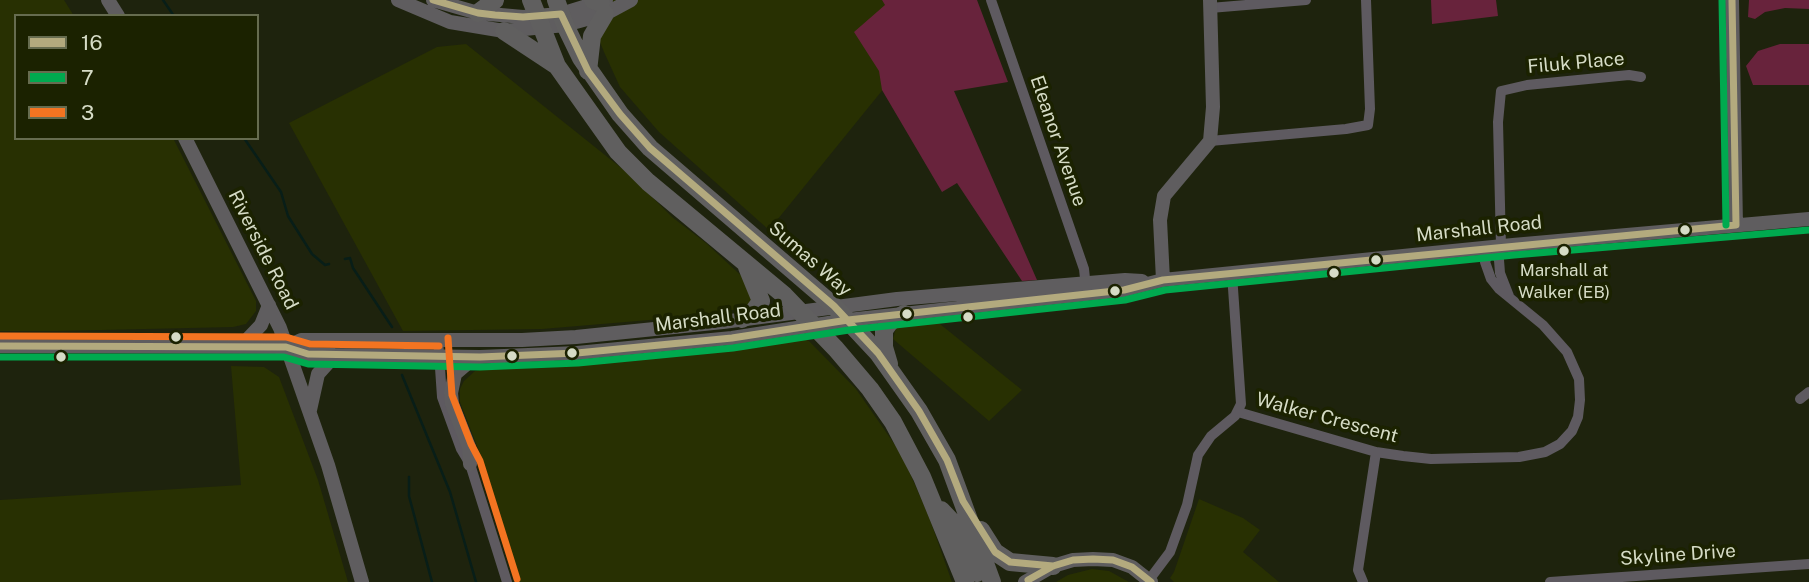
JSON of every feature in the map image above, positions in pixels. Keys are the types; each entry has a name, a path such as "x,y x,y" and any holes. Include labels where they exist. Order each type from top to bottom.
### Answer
{"highway":[{"path":"478,13 495,0"},
{"path":"588,71 592,36 601,4"},
{"path":"549,12 557,66"},
{"name":"Sumas Way","path":"549,12 588,71 650,148 834,306 893,374 919,411 947,460 992,582"},
{"path":"504,31 557,66 618,152 648,181 785,295 854,370 894,422 934,503 965,582"},
{"path":"742,319 753,312 761,301 744,261"},
{"path":"893,374 884,347 884,330 890,322 904,314"},
{"path":"963,501 995,552 1002,558 1022,565 1053,566"},
{"path":"934,503 958,528 980,582"}],"main road":[{"path":"398,0 450,22 504,31 549,12"},
{"path":"433,0 478,13 549,12 631,0"},
{"path":"1732,0 1736,225"},
{"path":"1158,281 1160,220 1164,196 1210,141 1213,107 1210,4"},
{"name":"Riverside Road","path":"186,140 280,328 310,412 362,582"},
{"name":"Marshall Road","path":"0,346 286,346 309,354 335,355 480,356 577,353 666,345 904,314 1086,289 1125,280 1158,281 1496,246 1809,219"},
{"name":"Marshall Road","path":"286,346 301,340 522,340 576,337 834,306 1086,289"},
{"path":"242,346 261,325 269,305"},
{"path":"310,412 317,374 335,355"},
{"path":"470,464 469,447 452,404 451,393 455,374 480,356"},
{"path":"1025,582 1053,566 1073,560 1113,560 1132,567 1150,581"}],"street":[{"name":"Eleanor Avenue","path":"992,0 1079,256 1086,289"},
{"path":"1210,4 1306,0"},
{"path":"1210,141 1368,125 1370,109 1366,0"},
{"name":"Filuk Place","path":"1496,246 1497,122 1501,91 1527,85 1642,76"},
{"name":"Walker Crescent","path":"1238,412 1376,452 1431,458 1519,457 1545,452 1560,444 1572,431 1578,417 1579,379 1567,352 1543,325 1509,296 1500,273 1496,246"},
{"path":"1150,581 1170,552 1187,505 1198,455 1211,436 1238,412 1242,396 1232,274"},
{"path":"438,340 442,397 461,449 470,464 508,582"},
{"path":"1363,582 1358,570 1376,452"},
{"name":"Skyline Drive","path":"1550,582 1684,577 1809,564"}],"shaded area":[{"path":"0,0 64,0 73,14 14,14 14,140 174,140 256,301 256,311 246,324 233,327 0,331"},
{"path":"583,0 882,0 915,50 769,230 659,132 620,87"},
{"path":"882,0 977,0 1008,82 954,91 1037,280 1022,281 957,183 942,192 882,90 879,71 854,32 885,5"},
{"path":"1431,0 1496,0 1498,16 1432,24"},
{"path":"1749,0 1809,0 1809,9 1785,8 1765,12 1755,19 1748,17"},
{"path":"466,44 630,175 672,217 706,243 748,282 753,291 751,301 746,307 709,315 542,329 403,331 289,123 437,47"},
{"path":"1780,44 1809,44 1809,85 1753,85 1746,66 1758,51"},
{"path":"935,320 1022,390 989,421 893,339 896,328 905,323"},
{"path":"798,337 809,341 856,389 902,455 929,517 952,582 519,582 479,451 460,402 460,389 475,371 492,367 715,349"},
{"path":"231,366 264,367 279,377 318,480 348,582 0,582 0,500 241,485"},
{"path":"1199,499 1243,518 1260,530 1243,552 1279,582 1174,582 1170,578"},
{"path":"1092,569 1109,571 1129,582 1056,582 1068,575"}],"waterway":[{"path":"163,0 173,14"},
{"path":"245,140 281,192 288,216 312,254 325,265 329,264"},
{"path":"345,259 350,258 353,268 392,327"},
{"path":"402,375 450,492 476,582"},
{"path":"409,477 409,496 432,582"}],"transit line":[{"name":"16","path":"433,0 495,15 523,17 561,14 588,71 650,148 834,306 878,353 919,411 947,460 963,501 995,552 1010,562 1053,566"},
{"name":"7","path":"1722,0 1726,225"},
{"name":"16","path":"0,346 286,347 308,354 480,357 577,353 732,338 848,320 1124,290 1163,280 1736,225 1732,0"},
{"name":"7","path":"0,357 284,357 308,364 480,367 578,363 733,348 849,330 1125,300 1165,290 1514,255 1809,230"},
{"name":"3","path":"0,336 286,337 310,344 439,346"},
{"name":"3","path":"448,338 452,395 480,461 517,579"},
{"name":"16","path":"1028,580 1053,566 1073,560 1093,559 1113,560 1132,567 1151,582"}],"place":[{"name":"Marshall at Walker (EB)","path":"1564,251"}]}
